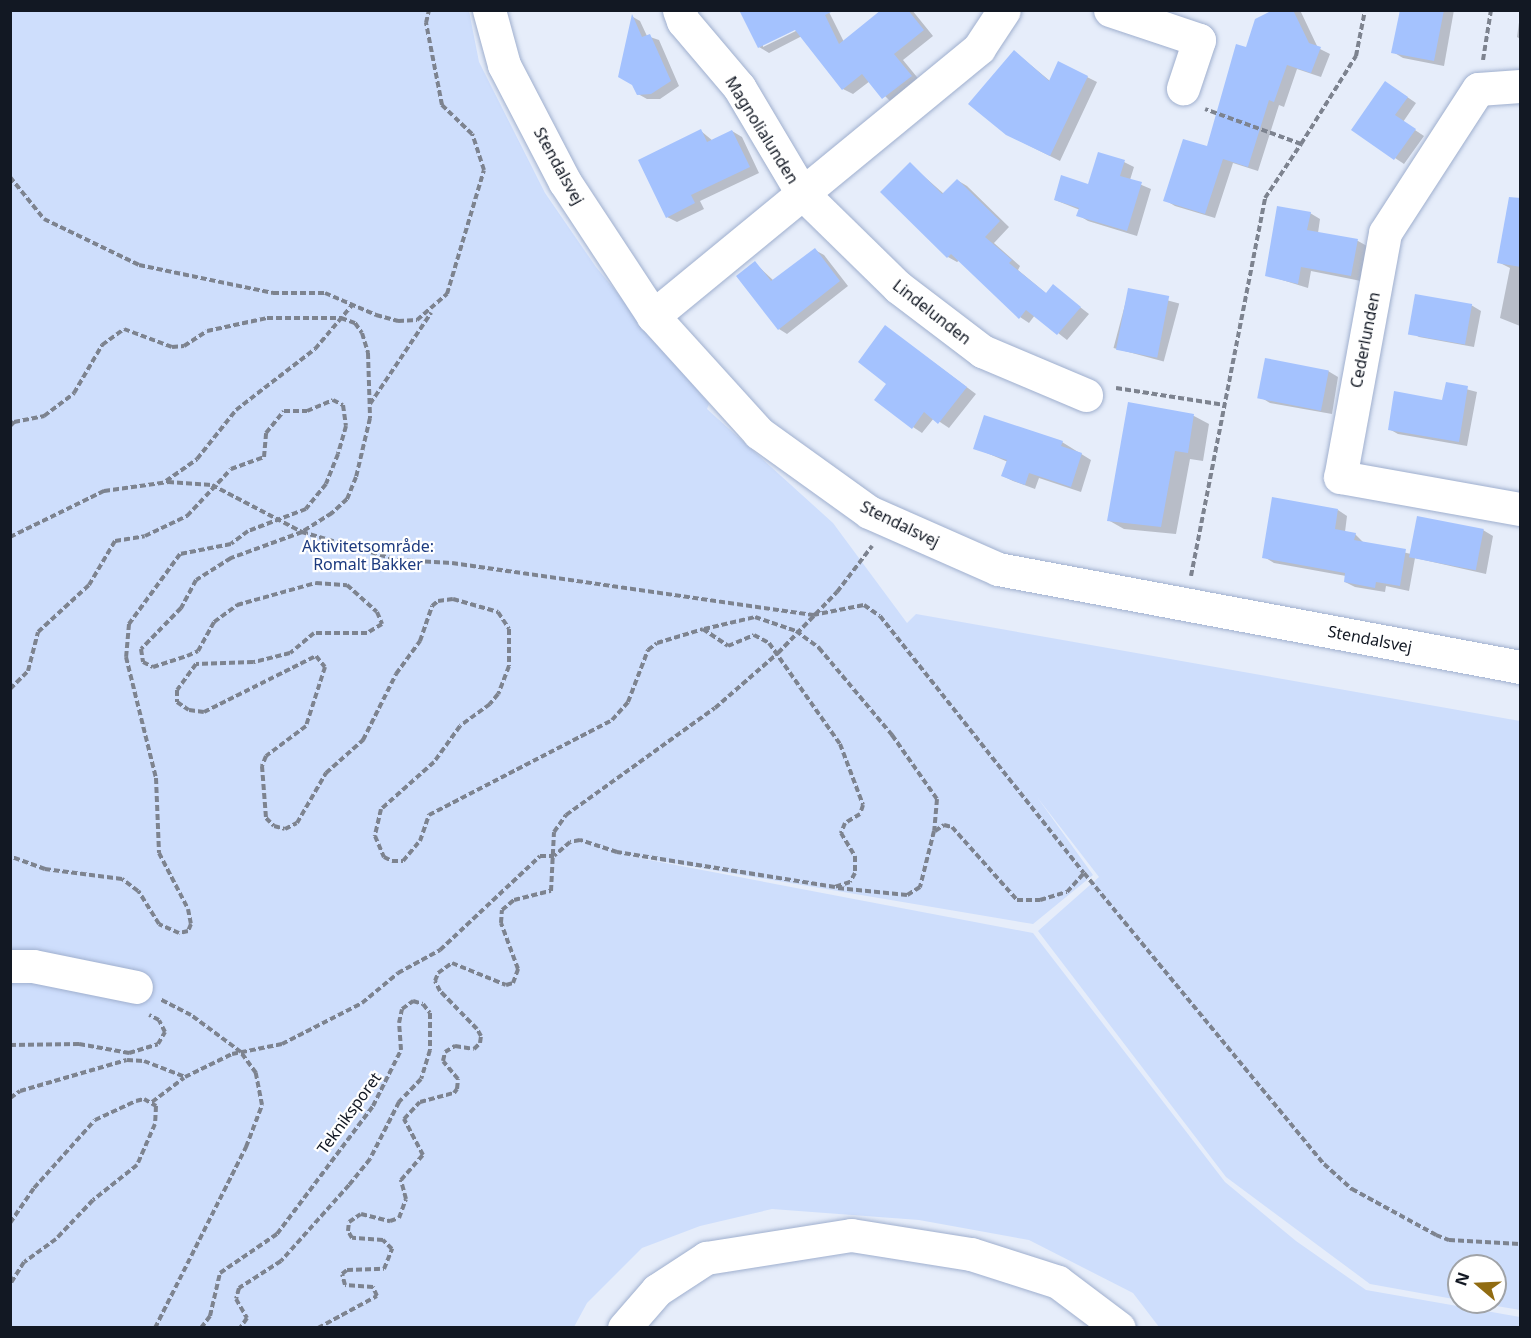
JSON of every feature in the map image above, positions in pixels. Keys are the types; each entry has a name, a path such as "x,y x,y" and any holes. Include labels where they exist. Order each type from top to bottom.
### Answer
{"street":[{"name":"Stendalsvej","path":"489,10 504,65 565,183 653,316 759,432 869,512 998,569 1521,667"},
{"name":"Magnolialunden","path":"679,10 683,21 739,87 802,193"},
{"path":"653,316 979,48 1004,10"},
{"path":"1110,10 1199,40 1183,88"},
{"path":"1478,89 1521,86"},
{"name":"Cederlunden","path":"1478,89 1385,233 1340,477 1521,509"},
{"name":"Lindelunden","path":"802,193 898,287 982,351 1086,395"},
{"path":"10,966 33,966 138,999"},
{"path":"624,1328 657,1290 706,1258 851,1235 971,1254 1058,1282 1119,1328"}],"path":[{"path":"369,404 436,306 447,294 484,170 472,134 442,105 426,23 429,10"},
{"path":"1203,580 1191,578 1265,198 1356,56 1365,10"},
{"path":"1478,89 1491,10"},
{"path":"1183,88 1207,111 1301,144"},
{"path":"10,177 44,219 140,265 273,293 325,293 399,321 417,320 436,306"},
{"path":"166,482 197,459 236,410 315,349 353,304"},
{"path":"10,426 14,422 44,416 74,393 102,345 124,329 172,347 184,346 207,331 238,322 341,318 355,323 362,333 368,353 369,404 364,449 347,498 332,513 302,532 231,558 196,580 181,608 141,649 143,662 153,667 187,656 198,651 214,622 237,605 293,586 316,583 347,585 377,612 382,624 367,633 314,633 290,653 253,662 196,664 177,690 177,702 189,710 204,712 316,656 325,667 306,726 266,756 262,766 266,818 274,826 285,828 297,823 326,773 363,740 396,674 420,641 432,606 438,601 453,598 498,612 509,629 509,666 504,683 490,704 460,726 434,762 381,809 376,821 377,846 392,861 403,861 420,841 429,815 612,720 628,702 648,650 657,643 755,616 796,631 827,657 892,735 937,799 934,831 920,887 907,895 835,887 617,852 580,840 570,842 554,856 540,856 440,950 398,973 362,1003 282,1044 242,1052 185,1077 152,1102 136,1101 95,1120 34,1188 10,1223"},
{"path":"1086,395 1106,386 1225,405"},
{"path":"10,690 28,670 39,632 89,585 115,541 145,536 187,516 213,485 231,469 264,457 266,432 275,417 284,411 307,411 333,400 346,413 338,454 316,498 306,509 281,521 248,531 231,544 180,554 129,624 126,657 156,778 159,853 188,909 191,924 188,931 179,933 159,924 138,891 122,879 45,869 10,856"},
{"path":"10,537 104,491 166,482 213,485 302,532 398,560 452,563 813,615 864,605 880,616 1084,873 1296,1134 1352,1189 1449,1240 1521,1244"},
{"path":"318,1328 377,1296 373,1287 345,1286 342,1274 347,1270 384,1269 390,1262 392,1249 383,1240 352,1238 348,1231 349,1222 361,1214 390,1221 399,1218 406,1199 401,1180 423,1155 404,1119 420,1102 456,1089 458,1079 443,1061 445,1052 455,1046 474,1049 480,1043 482,1036 440,991 436,976 444,966 452,963 506,985 513,983 518,969 501,923 502,910 514,900 551,891 554,832 566,815 715,708 778,653 796,631 837,592 891,522"},
{"path":"703,629 728,646 747,637 760,636 778,653 840,744 862,805 860,814 845,823 841,834 855,856 855,873 850,882 835,887"},
{"path":"934,831 944,825 952,827 1017,900 1067,892 1084,873"},
{"path":"138,999 191,1015 242,1052 256,1073 262,1105 259,1117 156,1328"},
{"path":"10,1045 79,1044 129,1053 158,1044 165,1032 159,1020 138,999"},
{"name":"Tekniksporet","path":"201,1328 210,1316 220,1273 277,1234 373,1106 401,1050 399,1023 402,1009 412,1001 423,1004 430,1013 430,1050 421,1079 399,1102 370,1159 349,1185 281,1262 239,1288 236,1299 248,1318 240,1328"},
{"path":"10,1098 20,1090 127,1060 144,1061 185,1077"},
{"path":"10,1284 24,1262 56,1239 93,1200 137,1165 158,1112 152,1102"},
{"path":"347,1328 357,1328"}],"green space":[{"name":"Aktivitetsområde: Romalt Bakker","path":"10,11 469,11 479,62 545,193 596,267 709,404 707,409 833,523 907,623 916,614 1520,721 1520,1310 1507,1308 1507,1254 1447,1254 1447,1298 1370,1284 1226,1177 1038,931 1099,877 1037,797 1093,875 1033,924 618,854 1033,933 1225,1182 1296,1241 1366,1290 1447,1304 1447,1314 1503,1314 1520,1317 1520,1327 1159,1327 1133,1293 1029,1240 919,1220 772,1209 700,1226 642,1248 587,1303 574,1327 11,1327"}],"building":[{"path":"739,10 835,10 825,15 839,44 881,10 908,10 924,30 894,54 912,76 882,99 862,74 842,90 795,30 758,48"},
{"path":"1273,10 1293,10 1309,43 1321,47 1311,73 1287,65 1274,102 1269,100 1248,167 1223,159 1205,214 1163,201 1183,139 1207,146 1236,44 1246,47 1255,19"},
{"path":"1400,10 1444,10 1434,61 1391,53"},
{"path":"632,14 642,37 650,34 671,81 651,94 637,95 632,85 618,77"},
{"path":"1014,50 1049,81 1058,61 1088,76 1050,156 1006,135 968,104"},
{"path":"1385,81 1408,97 1395,115 1416,129 1394,160 1351,130"},
{"path":"701,129 707,142 732,130 750,167 691,195 695,203 666,218 638,160"},
{"path":"1098,152 1125,160 1120,176 1142,182 1127,231 1076,216 1079,208 1054,200 1061,175 1088,184"},
{"path":"910,162 942,194 957,179 1000,221 985,237 1012,260 1009,263 1046,293 1053,284 1081,307 1057,335 1026,310 1019,319 951,254 947,258 880,192"},
{"path":"1509,197 1521,198 1521,267 1497,263"},
{"path":"1277,206 1311,212 1307,230 1358,239 1351,276 1301,267 1298,284 1265,276"},
{"path":"815,248 840,281 778,330 736,276 755,261 771,281"},
{"path":"1128,288 1169,296 1157,358 1116,350"},
{"path":"1415,294 1472,304 1465,344 1408,334"},
{"path":"885,325 967,387 938,424 924,412 912,429 874,400 886,384 858,362"},
{"path":"1265,358 1329,370 1321,411 1257,398"},
{"path":"1446,382 1468,386 1459,442 1388,430 1394,391 1442,400"},
{"path":"1128,402 1194,414 1188,453 1175,451 1161,527 1107,521"},
{"path":"984,415 1063,441 1061,446 1082,453 1071,487 1029,473 1025,485 1001,476 1007,460 973,449"},
{"path":"1272,497 1338,509 1335,529 1356,533 1354,540 1406,549 1400,586 1376,582 1375,588 1344,582 1345,573 1262,558"},
{"path":"1417,516 1484,529 1476,570 1409,557"}]}
